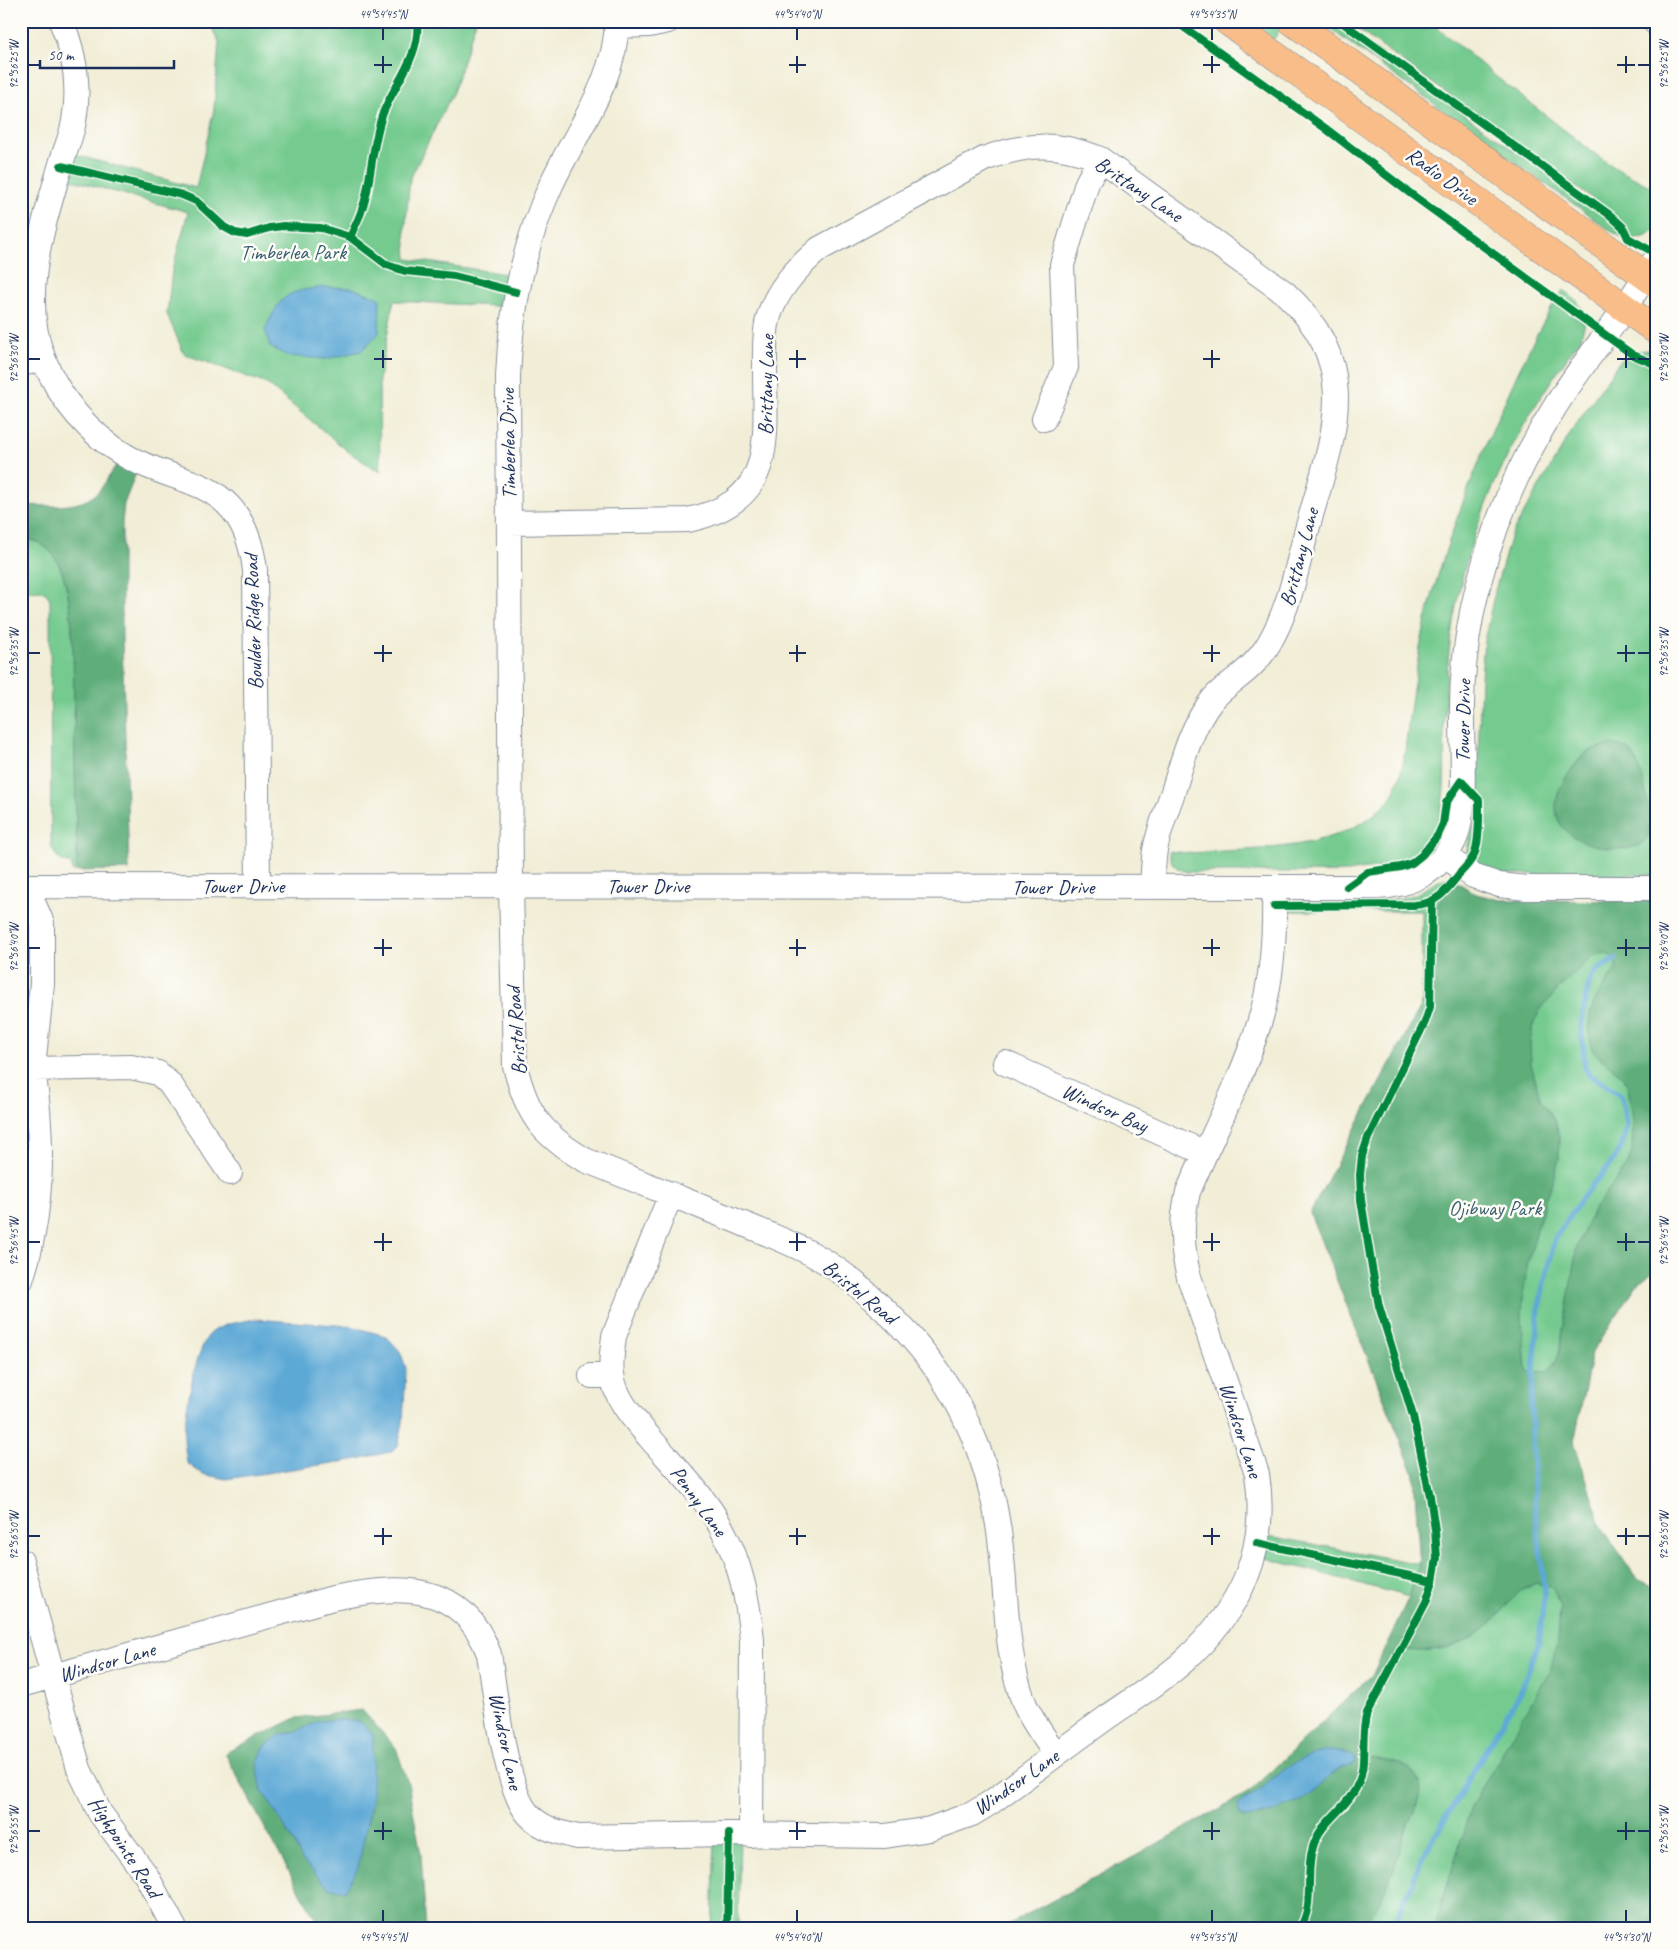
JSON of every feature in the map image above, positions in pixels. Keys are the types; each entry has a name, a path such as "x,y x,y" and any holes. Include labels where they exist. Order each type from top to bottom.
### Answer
{"main road":[{"name":"Radio Drive","path":"1227,21 1657,331"},
{"name":"Radio Drive","path":"1292,21 1653,272"}],"street":[{"name":"Boulder Ridge Road","path":"61,21 75,61 77,92 74,121 36,261 32,297 34,326 32,361 54,383 85,424 104,442 146,466 196,484 218,496 233,510 244,527 252,547 255,570 258,886"},
{"path":"617,24 649,25 668,21"},
{"path":"1654,21 1657,24"},
{"name":"Timberlea Drive","path":"510,887 509,338 516,292 528,246 548,192 592,110 603,83 612,57 617,24"},
{"name":"Brittany Lane","path":"509,523 688,520 709,516 726,508 743,495 761,465 765,445 765,339 768,318 786,282 803,263 819,250 984,159 1007,151 1030,147 1055,146 1078,150 1100,159 1285,293 1302,309 1315,326 1326,348 1334,369 1337,396 1333,436 1283,616 1265,651 1214,698 1192,733 1154,851 1152,887"},
{"path":"1044,419 1066,367 1062,265 1086,183 1100,159"},
{"name":"Tower Drive","path":"23,889 258,886 1396,886 1423,876 1445,856 1453,842 1460,820 1464,666 1472,613 1492,538 1514,480 1544,423 1576,375 1653,272"},
{"path":"1445,856 1480,879 1502,886 1527,888 1657,888"},
{"name":"Bristol Road","path":"510,887 515,1066 521,1090 529,1109 544,1131 562,1147 585,1160 766,1233 813,1255 854,1281 912,1336 936,1367 971,1432 994,1498 1012,1658 1018,1684 1026,1707 1056,1754"},
{"name":"Windsor Lane","path":"21,1686 333,1598 364,1592 400,1590 432,1595 455,1604 472,1620 483,1636 489,1654 510,1776 517,1797 528,1815 545,1827 561,1834 578,1836 885,1836 930,1829 972,1814 990,1803 1183,1662 1226,1614 1243,1587 1257,1543 1261,1496 1257,1474 1184,1259 1181,1236 1183,1212 1188,1192 1247,1058 1259,1026 1271,964 1274,887"},
{"path":"23,889 42,923 42,984 33,1069"},
{"path":"21,1029 33,1069 39,1131 40,1172 36,1217 21,1280"},
{"name":"Windsor Bay","path":"1005,1063 1205,1153"},
{"path":"33,1069 131,1066 158,1073 170,1084 230,1173"},
{"name":"Penny Lane","path":"671,1194 614,1336 611,1356 602,1375 631,1414 703,1500 721,1526 744,1580 752,1640 751,1835"},
{"name":"Highpointe Road","path":"21,1561 79,1769 100,1813 146,1875 175,1929"}],"green space":[{"name":"Timberlea Park","path":"208,21 476,21 453,92 410,179 405,232 407,259 520,276 514,307 394,301 379,378 380,472 350,453 267,384 184,354 167,314 172,271 188,212 58,176 65,152 196,188 214,109 219,42"},
{"path":"1247,21 1271,21 1281,28 1273,40"},
{"path":"1319,21 1335,21 1605,216 1619,228 1625,239 1611,231"},
{"path":"1346,21 1429,21 1595,154 1617,169 1657,190 1657,229 1645,237 1632,239 1625,225 1608,210"},
{"path":"1563,290 1577,301 1584,313 1559,297"},
{"path":"1555,302 1585,323 1580,340 1553,378 1508,456 1489,496 1474,538 1461,581 1447,673 1443,800 1433,834 1424,848 1400,864 1349,872 1187,872 1176,867 1172,862 1169,851 1196,853 1289,846 1335,835 1356,826 1374,814 1389,799 1401,771 1422,636 1439,571 1466,494 1497,419 1531,345"},
{"path":"1648,350 1657,352 1657,875 1501,874 1475,863 1469,858 1467,853 1476,814 1484,641 1495,591 1511,535 1571,432 1619,362 1633,352"},
{"path":"117,464 136,473 124,504 122,523 122,638 129,870 77,871 73,643 67,590 63,576 52,553 38,542 21,538 21,505 61,506 89,499 100,490"},
{"path":"21,538 41,544 52,553 63,576 67,590 73,643 77,871 72,871 72,864 59,858 51,846 50,600 42,591 21,592"},
{"path":"1616,745 1630,751 1634,757 1646,791 1650,817 1649,834 1643,842 1635,847 1624,849 1599,847 1578,839 1563,827 1556,811 1556,802 1562,785 1580,759 1593,749"},
{"name":"Ojibway Park","path":"1447,878 1476,894 1500,900 1657,901 1657,1268 1636,1286 1592,1352 1574,1442 1601,1526 1637,1579 1657,1588 1657,1929 1000,1929 1156,1845 1249,1792 1373,1674 1409,1597 1254,1555 1258,1534 1420,1564 1414,1474 1310,1213 1422,1004 1422,911 1290,911 1295,904 1302,901 1399,899 1416,894"},
{"name":"Ojibway Park","path":"1457,882 1476,894 1500,900 1657,901 1657,1268 1636,1286 1592,1352 1574,1442 1601,1526 1637,1579 1657,1588 1657,1929 1434,1929 1471,1807 1550,1670 1558,1641 1560,1608 1554,1591 1550,1586 1536,1583 1519,1592 1486,1628 1469,1639 1446,1648 1423,1651 1401,1650 1367,1713 1363,1724 1364,1758 1378,1759 1402,1765 1409,1769 1418,1780 1420,1793 1390,1878 1364,1929 1000,1929 1156,1845 1249,1792 1373,1674 1409,1597 1420,1565 1414,1474 1310,1213 1422,1004 1436,907 1440,900","holes":["1605,953 1616,959 1616,969 1596,998 1590,1013 1588,1029 1592,1049 1600,1058 1623,1076 1628,1088 1633,1119 1632,1151 1627,1166 1593,1210 1577,1246 1559,1353 1555,1363 1546,1373 1529,1372 1526,1367 1522,1322 1523,1292 1528,1262 1559,1159 1559,1136 1556,1123 1540,1098 1531,1064 1530,1042 1534,1023 1540,1010 1592,956","1330,1751 1351,1754 1354,1764 1330,1775 1315,1790 1291,1804 1258,1816 1242,1817 1241,1801"]},
{"path":"362,1710 396,1748 408,1783 421,1854 426,1929 321,1929 225,1753 296,1718"},
{"path":"740,1834 738,1929 712,1929 715,1835"}],"water":[{"path":"325,287 352,288 380,298 379,333 361,351 326,359 288,356 270,347 265,329 281,301 293,293"},
{"path":"255,1319 350,1326 386,1336 400,1351 406,1368 403,1423 398,1446 390,1452 353,1460 226,1479 202,1474 187,1463 184,1436 186,1413 196,1366 205,1341 211,1333 221,1327"},
{"path":"341,1719 361,1722 373,1734 372,1798 358,1868 345,1891 328,1887 302,1860 293,1841 262,1790 257,1765 264,1747 280,1735 297,1731 320,1721"},
{"path":"1330,1751 1351,1754 1356,1761 1354,1764 1338,1770 1315,1791 1297,1802 1272,1812 1255,1816 1246,1818 1240,1815 1238,1805 1240,1803 1287,1768 1306,1757"}],"waterway":[{"path":"1392,1929 1421,1860 1521,1691 1539,1642 1545,1590 1535,1510 1531,1406 1539,1306 1555,1238 1584,1195 1609,1166 1622,1147 1627,1125 1622,1097 1604,1083 1589,1075 1585,1067 1581,1026 1588,986 1595,971 1616,959"}],"cycle path":[{"path":"350,237 366,197 375,142 383,113 415,46 417,21"},
{"path":"1175,21 1325,128 1411,194 1633,355 1657,365"},
{"path":"1340,21 1610,215 1623,227 1628,238 1657,254"},
{"path":"61,166 182,195 196,201 224,227 235,233 247,235 283,226 321,228 350,237 387,265 405,271 454,276 516,292"},
{"path":"1274,906 1414,905 1435,899 1451,885 1474,855 1478,835 1479,800 1461,781 1446,803 1443,824 1438,835 1422,855 1412,863 1401,867 1368,872 1347,887"},
{"path":"1299,1929 1304,1920 1309,1900 1309,1868 1316,1838 1346,1803 1360,1779 1367,1713 1426,1602 1433,1581 1437,1558 1430,1496 1413,1416 1379,1306 1361,1200 1360,1175 1362,1156 1368,1138 1425,1022 1430,1007 1432,901"},
{"path":"1257,1543 1433,1581"},
{"path":"727,1929 729,1834"}]}
